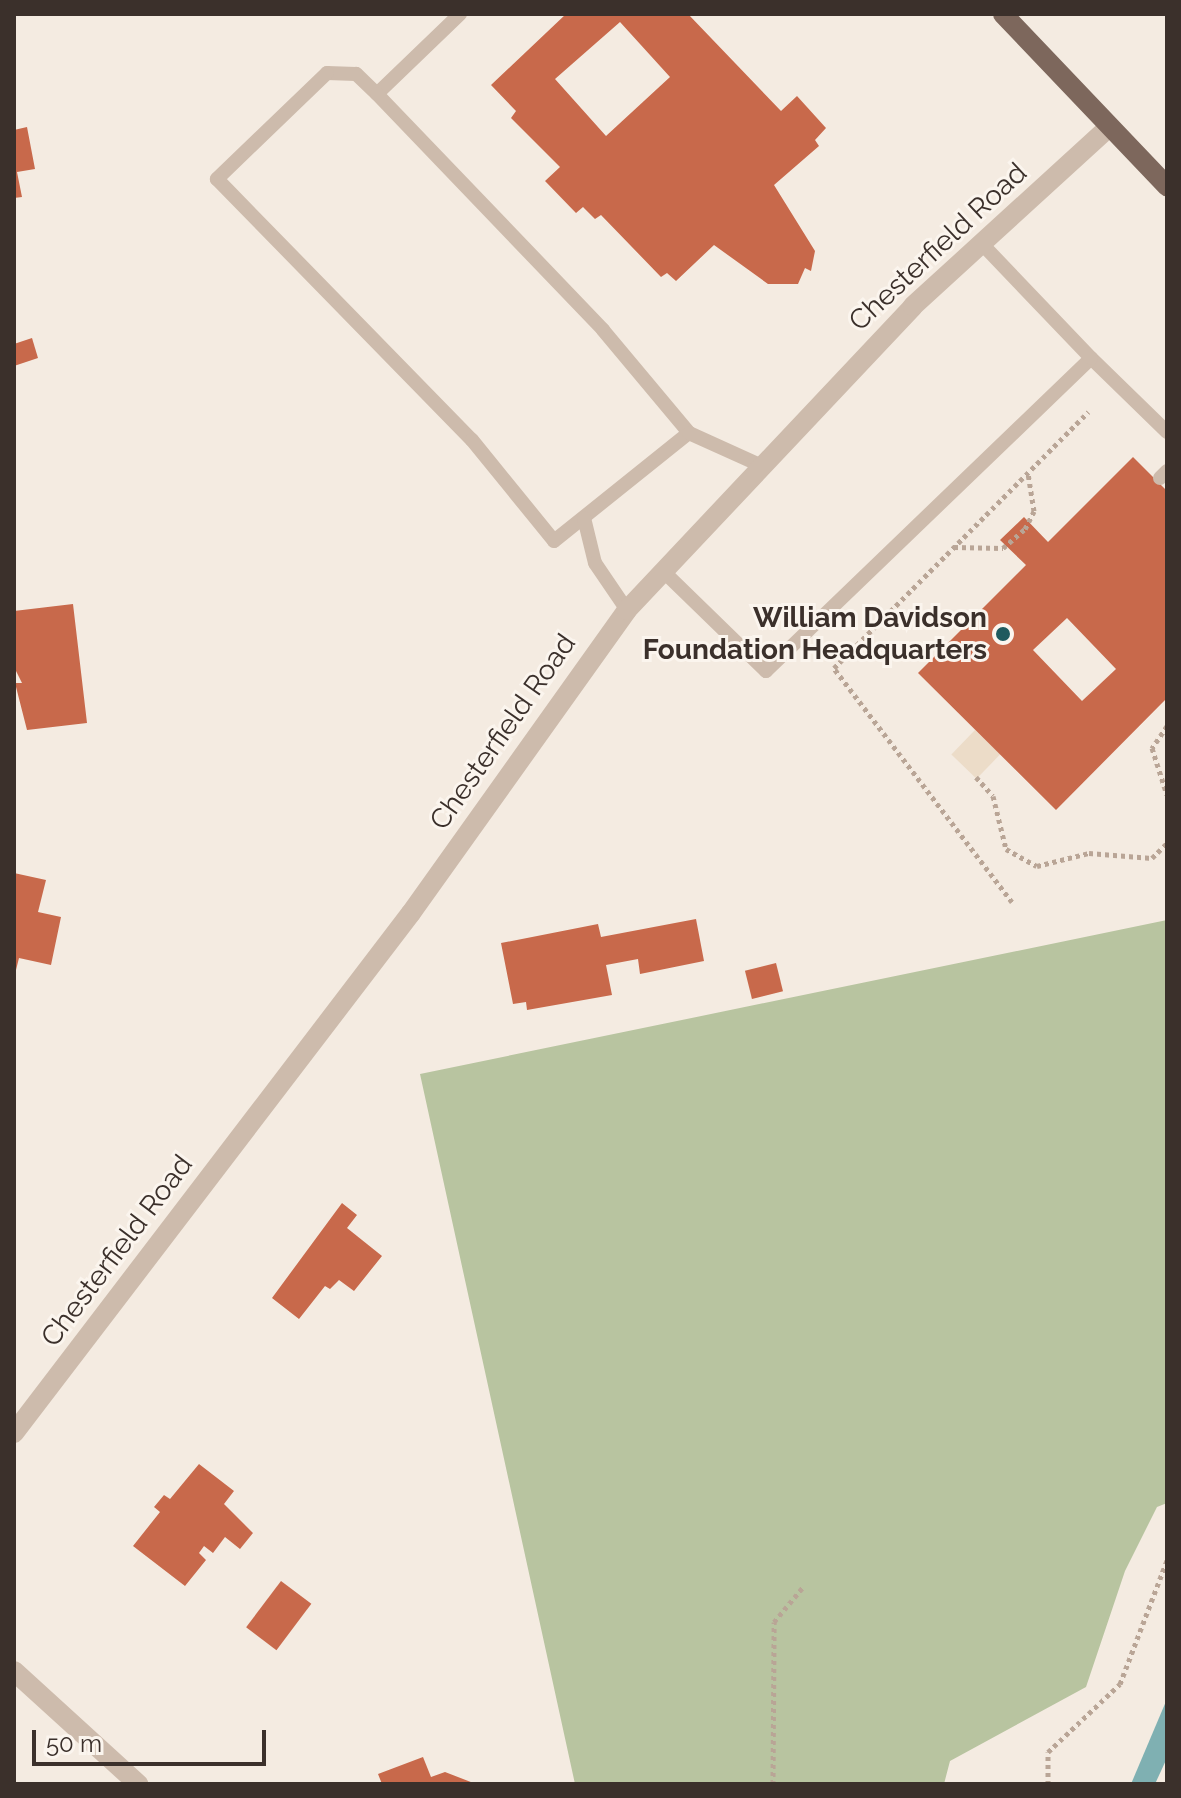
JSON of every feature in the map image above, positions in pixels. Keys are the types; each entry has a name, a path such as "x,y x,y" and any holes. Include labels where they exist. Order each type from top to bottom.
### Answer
{"main road":[{"path":"1003,14 1167,186"}],"street":[{"name":"Chesterfield Road","path":"14,1433 359,984 627,610 760,465 981,243 1109,127"},
{"path":"14,1671 138,1784"}],"lane":[{"path":"377,94 460,14"},
{"path":"689,433 554,541 472,440 217,179 327,73 356,74 603,330 689,433 760,465"},
{"path":"981,243 1167,432"},
{"path":"662,570 766,671 1091,358"},
{"path":"584,518 595,563 627,610"}],"path":[{"path":"1012,902 834,668 1088,412"},
{"path":"953,547 1003,548 1025,529 1034,511 1028,472"},
{"path":"1167,726 1152,748 1167,795"},
{"path":"976,777 993,796 1006,849 1037,866 1089,853 1152,858 1167,843"},
{"path":"1048,1784 1048,1752 1120,1684 1167,1560"},
{"path":"773,1784 774,1622 803,1587"}],"green space":[{"path":"1167,920 1167,1503 1157,1507 1125,1571 1086,1687 950,1761 944,1784 575,1784 420,1074"}],"shaded area":[{"path":"975,730 1000,754 977,779 951,754"}],"water":[{"path":"1167,1699 1167,1758 1155,1784 1131,1784"}],"building":[{"path":"566,14 688,14 781,111 797,96 826,128 815,140 819,146 774,185 815,251 811,271 805,268 798,284 768,284 714,245 676,281 667,273 661,277 601,215 595,219 583,207 576,213 545,181 560,167 511,118 516,111 491,85","holes":["620,22 670,77 606,136 555,79"]},
{"path":"27,127 35,169 17,172 22,197 14,198 14,130"},
{"path":"32,338 38,358 14,366 14,344"},
{"name":"William Davidson Foundation Headquarters","path":"1133,457 1167,491 1167,698 1056,810 918,673 1026,565 1000,540 1024,517 1048,542","holes":["1067,618 1116,669 1082,701 1033,650"]},
{"path":"73,604 87,723 27,730 15,683 22,683 14,667 14,611"},
{"path":"14,873 46,880 38,912 61,917 51,965 19,958 15,974"},
{"path":"696,919 704,961 640,974 638,959 606,965 612,995 527,1010 526,1002 513,1004 501,943 598,924 601,937"},
{"path":"776,963 783,991 752,999 745,971"},
{"path":"342,1203 357,1215 347,1228 382,1256 354,1291 339,1280 330,1289 325,1286 299,1319 272,1298"},
{"path":"199,1464 234,1491 224,1504 253,1533 240,1549 225,1537 213,1553 204,1546 199,1553 206,1560 185,1586 133,1546 160,1512 154,1507 164,1495 170,1499"},
{"path":"281,1581 311,1604 276,1650 246,1627"},
{"path":"423,1757 431,1777 445,1772 476,1784 382,1784 378,1774"}],"place":[{"name":"William Davidson Foundation Headquarters","path":"1003,634"}]}
